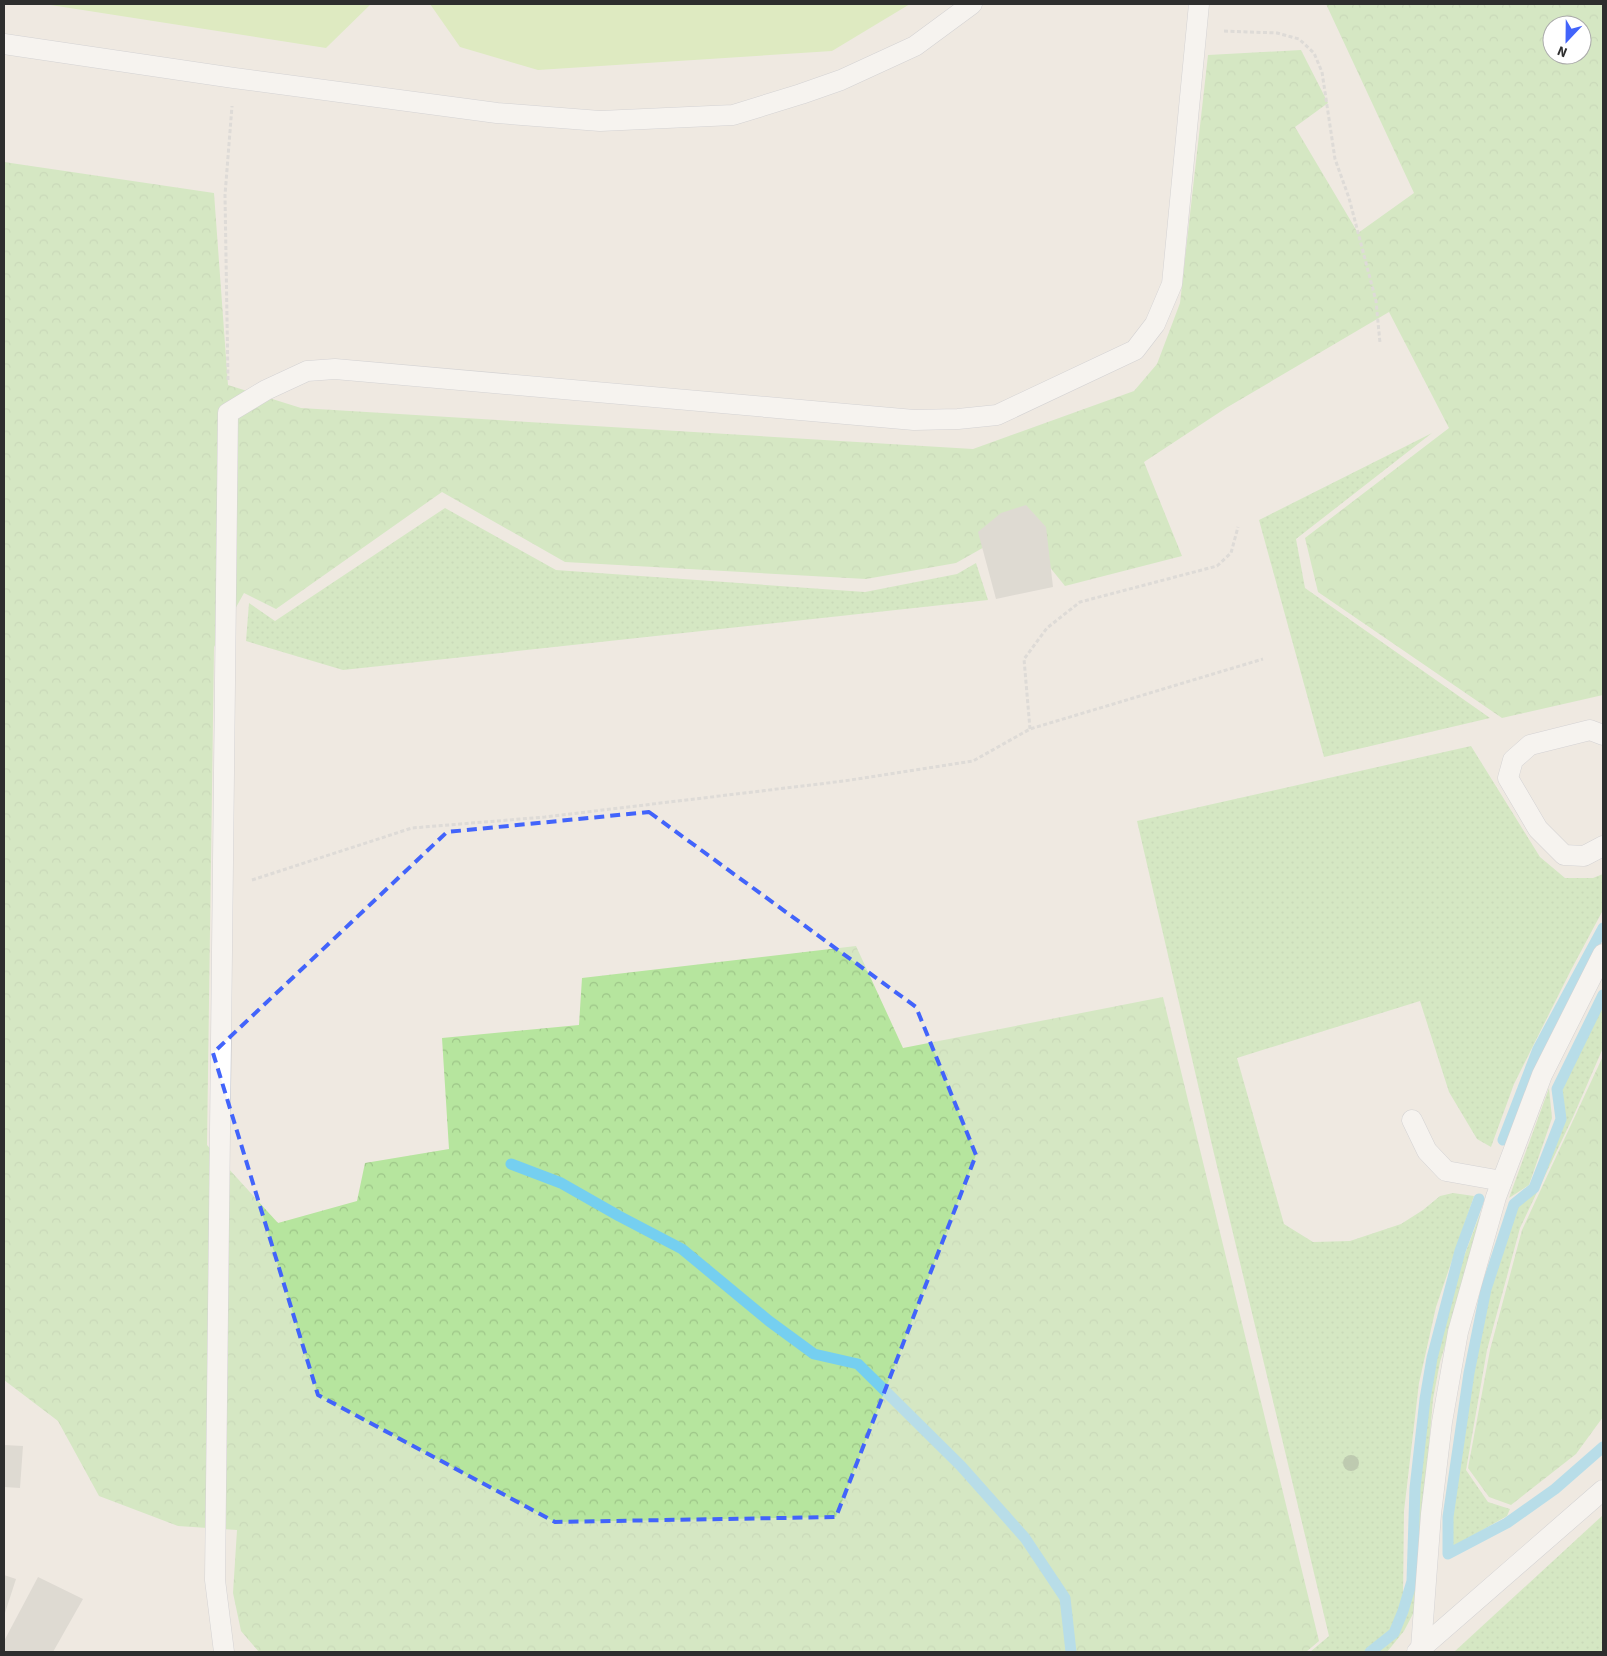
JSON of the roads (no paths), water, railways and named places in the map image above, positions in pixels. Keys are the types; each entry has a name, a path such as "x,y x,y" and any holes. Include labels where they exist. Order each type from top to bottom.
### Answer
{"lane":[{"path":"4,44 234,78 498,113 600,121 733,115 850,77 915,46 972,4"},
{"path":"224,1652 214,1580 228,413 266,390 307,371 335,369 914,420 958,419 997,415 1135,350 1155,324 1172,284 1198,4"},
{"path":"1603,735 1590,730 1530,745 1513,760 1508,778 1538,829 1564,855 1584,856 1603,846"},
{"path":"1420,1651 1431,1514 1443,1413 1458,1332 1502,1182 1542,1075 1603,954"},
{"path":"1412,1120 1427,1151 1446,1172 1502,1182"},
{"path":"1420,1651 1603,1490"}],"waterway":[{"path":"1503,1140 1538,1049 1603,928"},
{"path":"1603,995 1557,1089 1561,1119 1534,1188 1514,1204 1486,1289 1469,1373 1448,1517 1448,1554 1507,1523 1555,1489 1603,1447"},
{"path":"511,1164 561,1183 682,1249 769,1321 814,1354 858,1364 961,1466 1025,1538 1065,1598 1071,1652"},
{"path":"1370,1652 1394,1633 1412,1581 1415,1488 1425,1399 1432,1358 1460,1251 1479,1199"}]}
